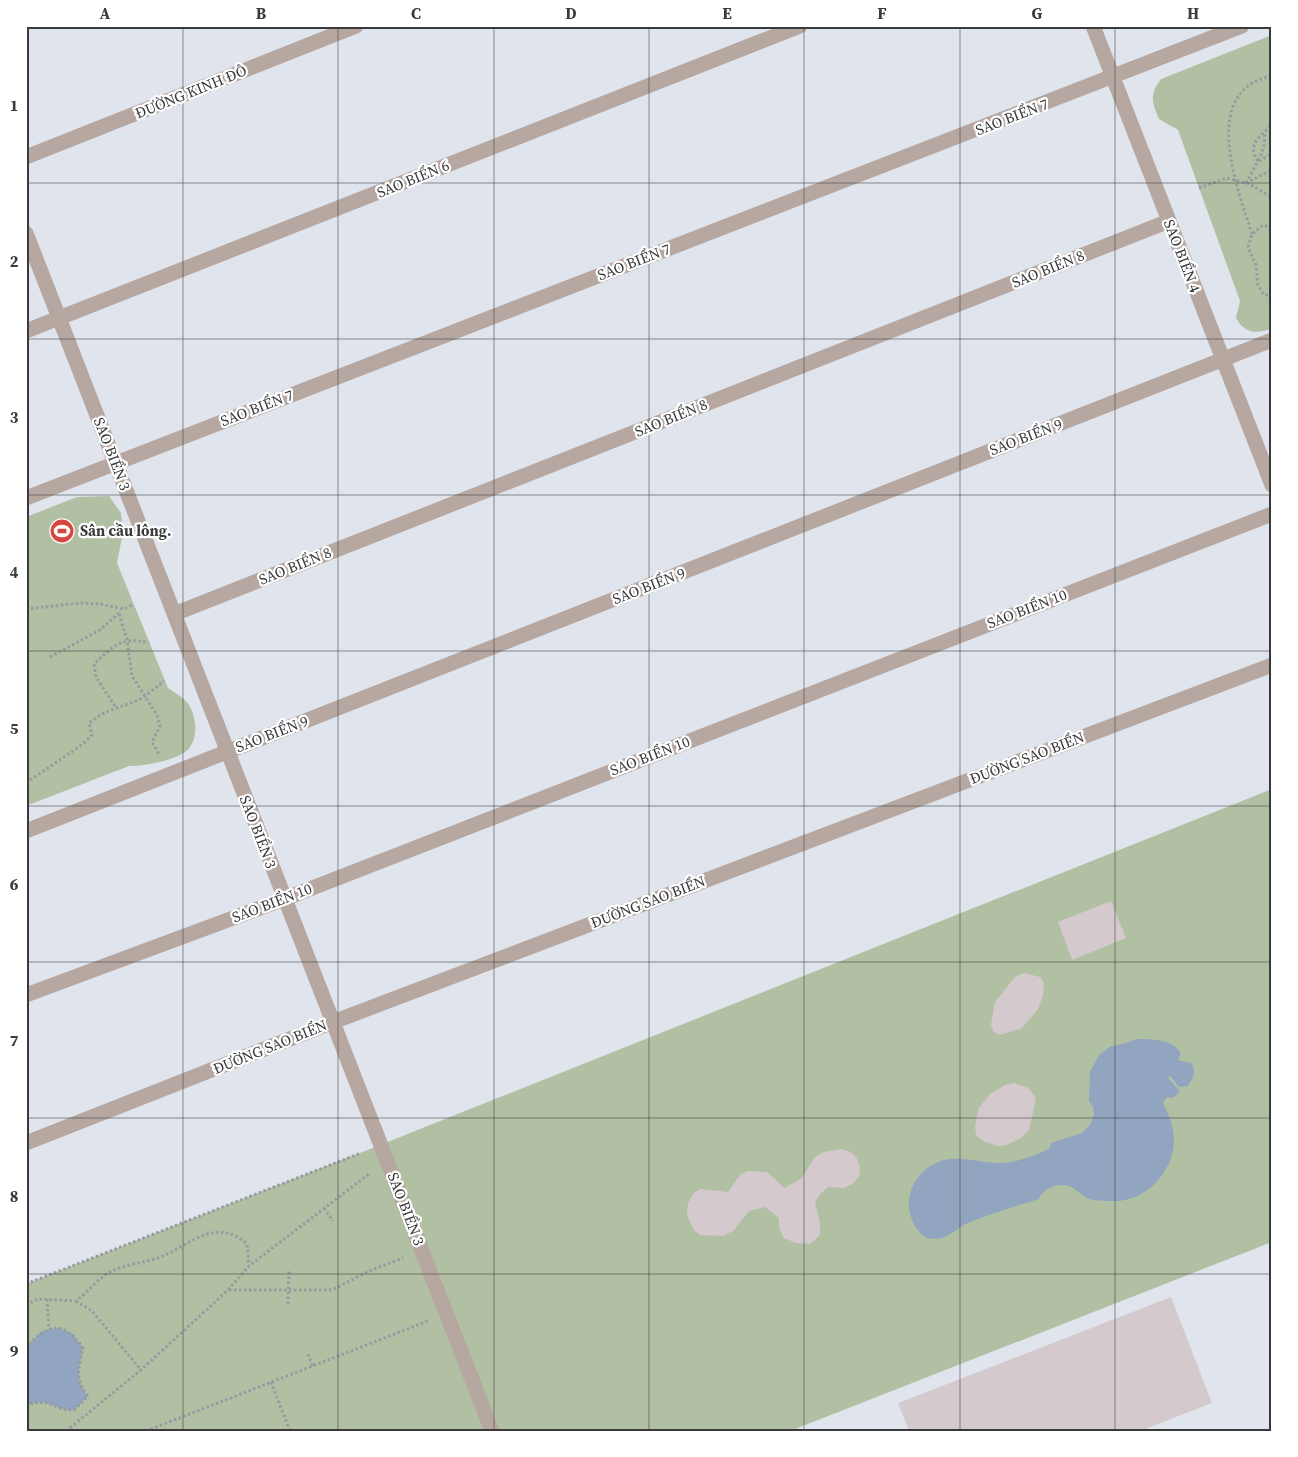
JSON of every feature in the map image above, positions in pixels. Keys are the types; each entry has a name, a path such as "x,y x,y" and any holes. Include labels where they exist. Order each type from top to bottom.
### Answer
{"street":[{"name":"ĐƯỜNG KINH ĐÔ","path":"26,157 356,26"},
{"name":"SAO BIỂN 6","path":"26,331 800,26"},
{"name":"SAO BIỂN 4","path":"1093,26 1272,485"},
{"name":"SAO BIỂN 7","path":"26,498 1113,78 1242,26"},
{"name":"SAO BIỂN 8","path":"174,614 1169,221"},
{"name":"SAO BIỂN 3","path":"26,233 492,1431"},
{"name":"SAO BIỂN 9","path":"26,831 1272,340"},
{"name":"SAO BIỂN 10","path":"26,995 284,899 1272,514"},
{"name":"ĐƯỜNG SAO BIỂN","path":"26,1142 333,1022 1272,665"}],"path":[{"path":"1252,234 1234,180 1229,153 1233,105 1256,79 1272,76"},
{"path":"1258,161 1253,154 1253,146 1257,139 1272,125"},
{"path":"1246,183 1264,146 1265,132"},
{"path":"1258,161 1272,154"},
{"path":"1246,183 1272,170"},
{"path":"1199,188 1227,178 1246,183 1272,198"},
{"path":"1272,228 1263,225 1252,234 1248,247 1256,265 1258,285 1264,295 1272,295"},
{"path":"26,609 80,603 100,604 124,609"},
{"path":"50,657 100,630 124,609 134,604"},
{"path":"119,614 127,640 130,670 157,715 160,726 152,742 162,760"},
{"path":"115,707 96,677 94,664 116,643 127,640 149,643"},
{"path":"26,783 83,744 92,735 89,723 115,707 132,703 164,681"},
{"path":"26,1284 370,1149"},
{"path":"66,1431 141,1370 228,1290 249,1266 370,1173"},
{"path":"324,1208 333,1221"},
{"path":"76,1301 112,1271 159,1258 178,1250 194,1238 212,1233 222,1232 240,1237 248,1244 249,1266"},
{"path":"228,1290 332,1290 367,1272 411,1254"},
{"path":"288,1304 289,1271"},
{"path":"26,1305 38,1299 76,1301 92,1311 141,1370"},
{"path":"47,1299 49,1329"},
{"path":"146,1431 436,1318"},
{"path":"26,1348 42,1331 58,1328 72,1333 83,1348 78,1368 78,1378 81,1388 88,1396 74,1410 65,1410 45,1401 26,1405"},
{"path":"308,1354 313,1366"},
{"path":"271,1382 290,1431"}],"green space":[{"path":"1272,35 1272,328 1256,332 1247,330 1236,318 1240,301 1178,130 1159,119 1153,94 1161,79"},
{"path":"109,496 121,513 123,532 117,563 168,688 185,700 192,710 195,736 190,748 173,758 150,764 129,766 26,806 26,517 77,497"},
{"path":"1272,789 1272,1242 790,1431 26,1431 26,1284 370,1149"}],"water":[{"path":"1140,1039 1151,1039 1169,1043 1178,1049 1181,1054 1178,1060 1191,1063 1194,1069 1193,1078 1188,1086 1179,1087 1170,1076 1168,1078 1180,1091 1174,1097 1167,1097 1163,1102 1173,1131 1172,1154 1162,1174 1146,1191 1136,1197 1125,1200 1098,1200 1086,1197 1072,1187 1060,1185 1046,1190 1039,1199 970,1222 949,1235 940,1238 930,1239 919,1231 910,1213 909,1200 914,1183 924,1170 949,1159 1005,1163 1031,1157 1049,1149 1051,1143 1082,1133 1090,1125 1094,1115 1093,1107 1089,1101 1090,1072 1099,1055 1111,1046"},
{"path":"58,1328 72,1333 83,1348 79,1367 79,1379 88,1396 74,1410 41,1402 26,1405 26,1348 42,1331"}],"building":[{"path":"1111,901 1126,938 1072,960 1058,922"},
{"path":"1024,973 1040,977 1044,983 1043,996 1038,1009 1022,1028 1000,1035 994,1032 991,1025 995,1002 1015,977"},
{"path":"1014,1083 1028,1088 1036,1098 1029,1130 1021,1138 1006,1145 998,1146 983,1141 976,1135 975,1125 979,1108 990,1094 1005,1085"},
{"path":"841,1149 851,1152 856,1157 860,1166 859,1176 854,1183 844,1188 828,1187 820,1194 815,1202 820,1223 820,1235 810,1244 796,1243 784,1238 779,1228 779,1218 765,1207 749,1211 733,1231 723,1236 700,1235 694,1230 687,1215 688,1203 694,1193 701,1189 728,1192 740,1175 748,1171 767,1172 784,1188 801,1179 815,1157 824,1152"},
{"path":"1171,1297 1212,1403 1140,1431 909,1431 898,1403"}],"place":[{"name":"Sân cầu lông.","path":"62,531"}]}
